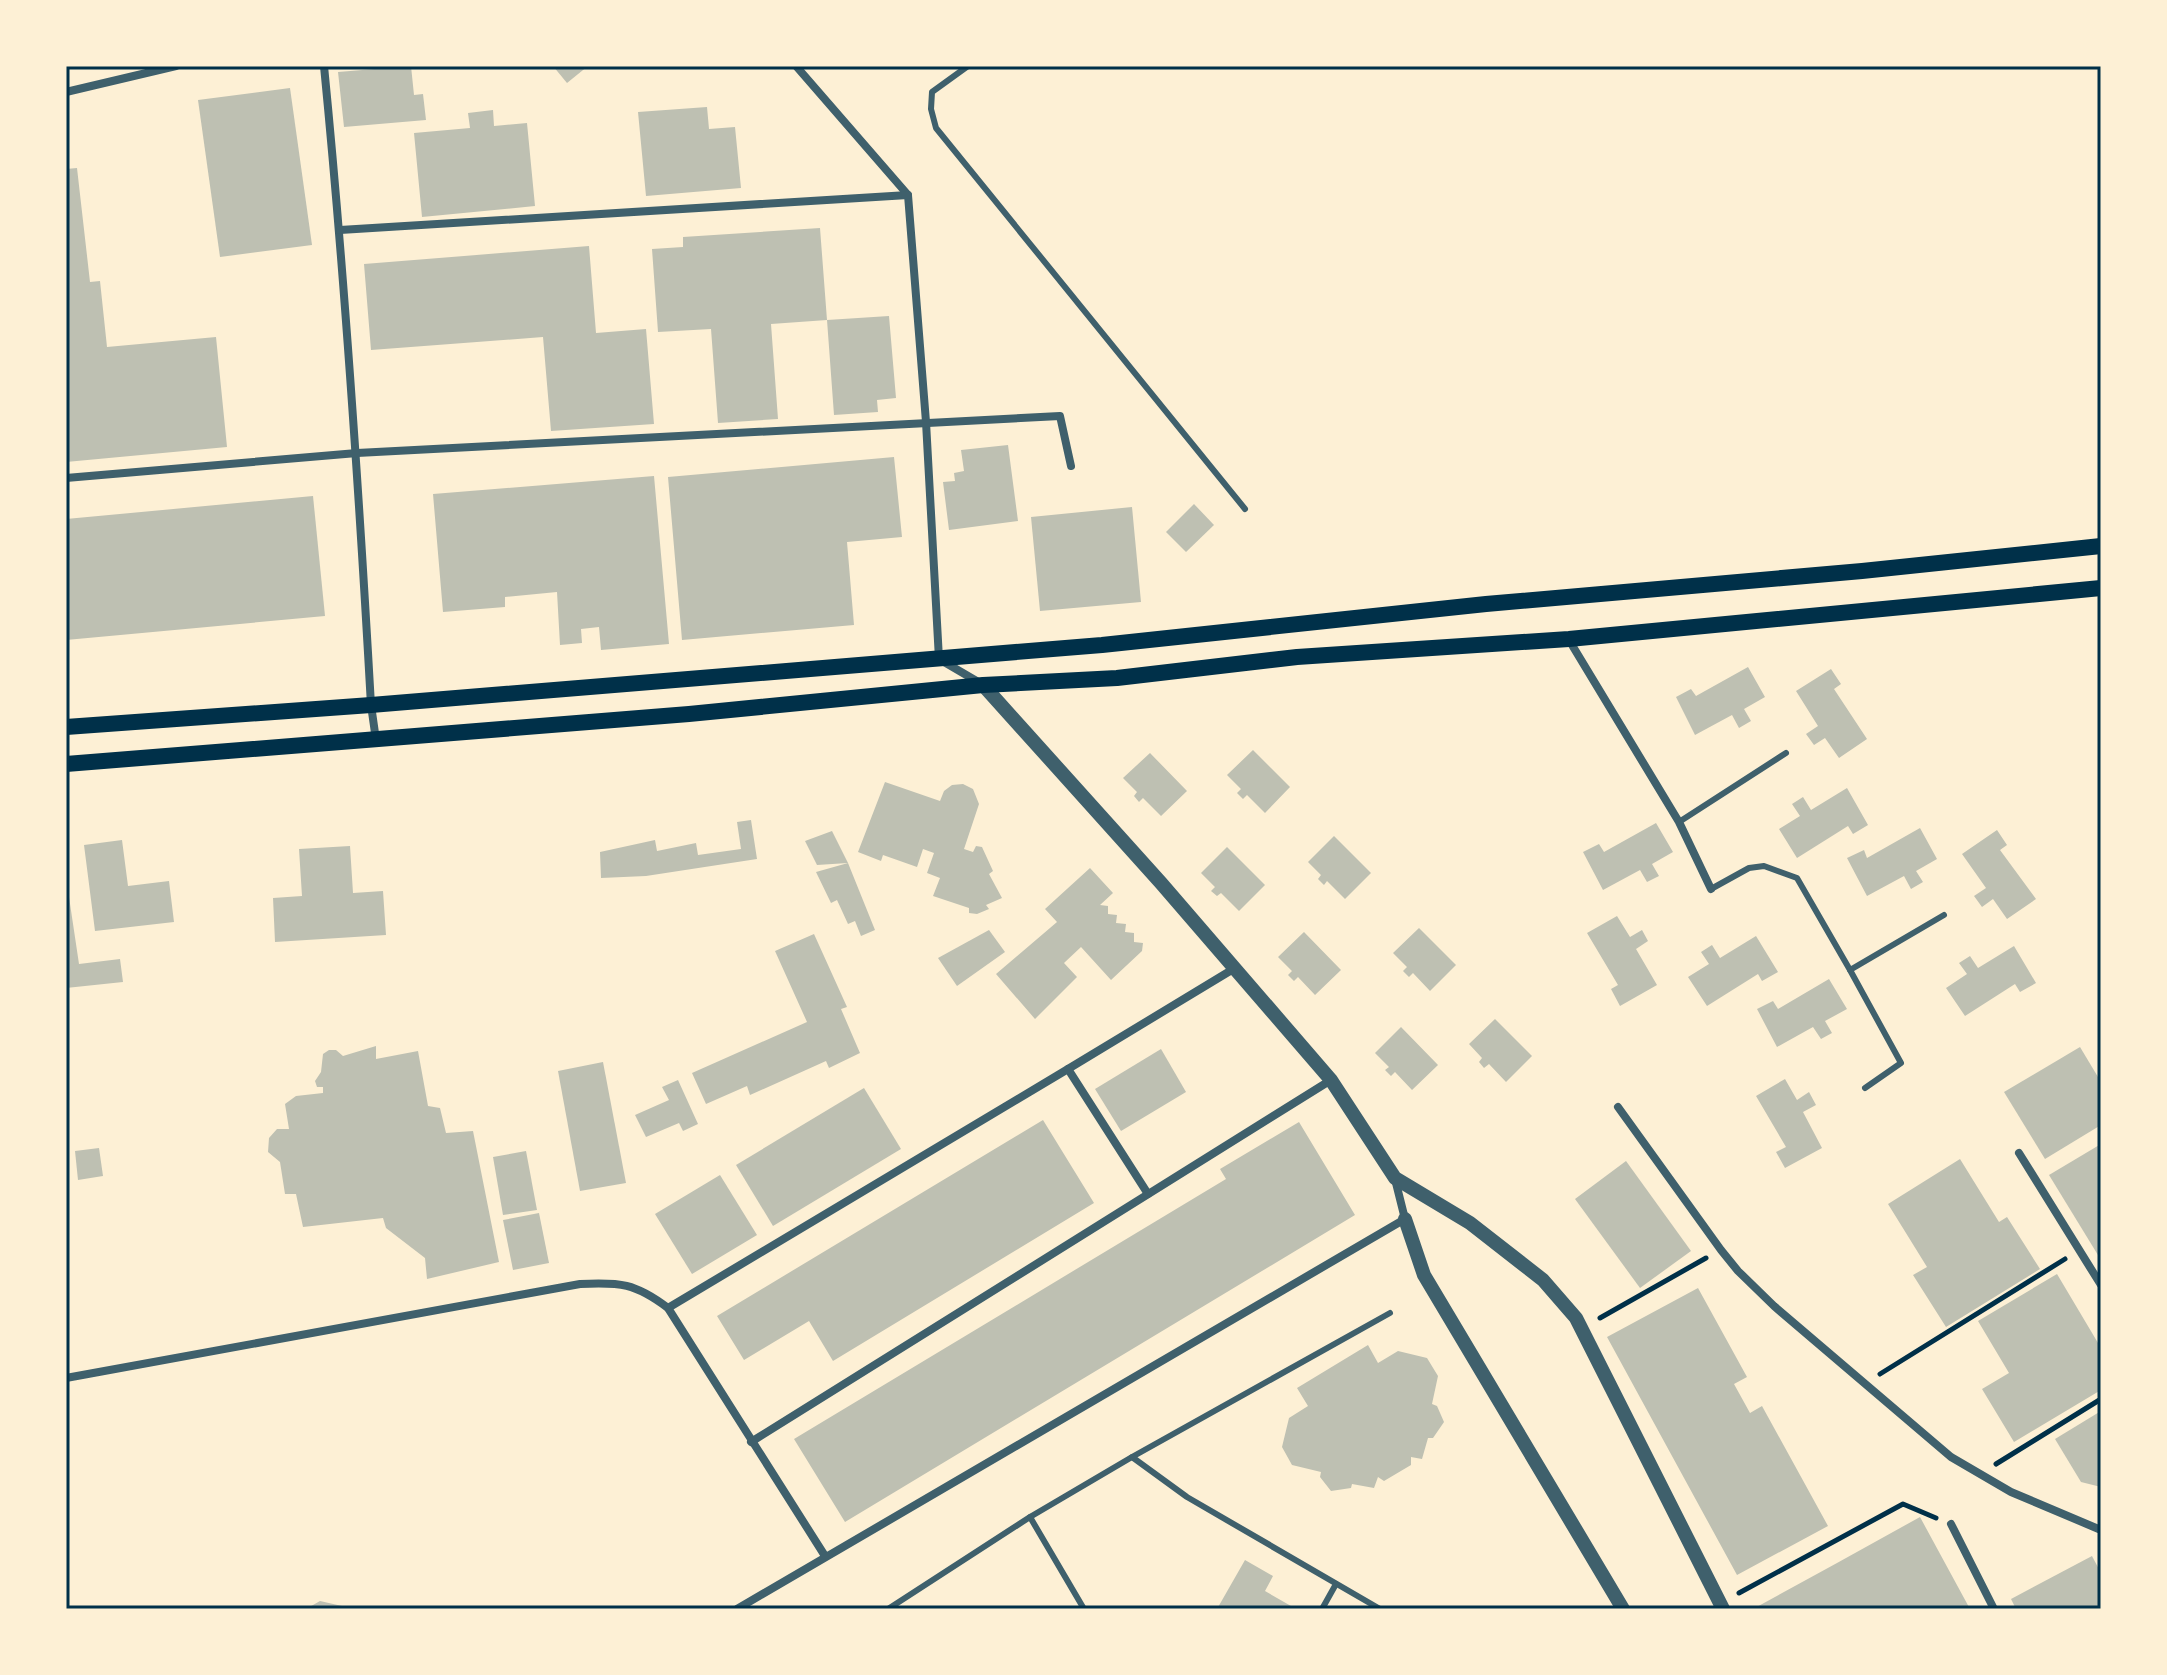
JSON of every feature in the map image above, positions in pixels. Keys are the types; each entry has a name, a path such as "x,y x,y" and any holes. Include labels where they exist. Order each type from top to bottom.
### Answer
{"main road":[{"path":"66,727 939,659 2101,546"},
{"path":"66,764 376,741 983,685 1117,678 1297,657 1569,639 2101,588"}],"street":[{"path":"66,92 176,66"},
{"path":"324,66 340,230 357,453 371,705 376,741"},
{"path":"796,66 908,195 926,422 939,659 983,685 1331,1080 1395,1178 1424,1275 1623,1609"},
{"path":"340,230 908,195"},
{"path":"66,478 357,453 1060,416 1071,466"},
{"path":"1569,639 1679,822 1711,889"},
{"path":"668,1308 1235,968"},
{"path":"1068,1069 1148,1194"},
{"path":"751,1442 1331,1080"},
{"path":"1618,1107 1721,1250 1774,1306 1951,1457 2011,1492 2101,1530"},
{"path":"2019,1153 2101,1285"},
{"path":"1395,1178 1470,1223 1543,1280 1576,1318 1722,1606"},
{"path":"737,1609 1405,1219"},
{"path":"66,1378 580,1284 614,1282 646,1291 668,1308 825,1556"},
{"path":"1951,1524 1994,1609"}],"lane":[{"path":"968,66 932,92 931,109 936,128 1245,509"},
{"path":"1679,822 1786,753"},
{"path":"1711,889 1749,868 1764,866 1797,878 1901,1063 1865,1088"},
{"path":"1850,970 1944,915"},
{"path":"888,1609 1030,1517 1390,1313"},
{"path":"1132,1457 1187,1497 1380,1609"},
{"path":"1030,1517 1084,1609"},
{"path":"1322,1609 1336,1584"}],"path":[{"path":"1581,1328 1721,1250"},
{"path":"1865,1384 2080,1250"},
{"path":"1979,1474 2101,1399"},
{"path":"1722,1606 1903,1504 1951,1524"}],"building":[{"path":"411,66 414,95 423,94 426,120 344,127 338,72"},
{"path":"553,66 588,66 567,83"},
{"path":"290,88 312,245 220,257 198,100"},
{"path":"707,107 709,129 735,127 741,188 646,196 638,112"},
{"path":"493,110 494,126 527,123 535,206 422,217 414,133 470,128 468,113"},
{"path":"77,168 90,282 100,281 107,347 216,337 227,447 66,462 66,169"},
{"path":"820,228 827,320 771,324 778,419 718,423 711,329 658,332 652,249 683,247 683,237"},
{"path":"589,246 596,333 646,329 654,424 551,431 543,337 371,350 364,264"},
{"path":"889,316 896,398 877,400 878,412 834,415 827,320"},
{"path":"1008,445 1018,521 949,530 943,482 955,481 954,473 964,471 961,450"},
{"path":"894,457 902,537 847,542 854,625 682,640 668,477"},
{"path":"654,476 669,644 601,650 599,627 581,629 582,643 560,645 557,592 505,597 505,607 443,612 433,494"},
{"path":"313,496 325,616 66,640 66,519"},
{"path":"1194,504 1214,525 1186,552 1166,532"},
{"path":"1132,507 1141,602 1040,611 1031,517"},
{"path":"1748,667 1765,697 1744,709 1751,721 1739,728 1732,715 1695,735 1676,697 1691,689 1696,696"},
{"path":"1831,669 1841,684 1834,689 1867,739 1839,758 1825,738 1814,745 1806,734 1818,726 1796,691"},
{"path":"1253,750 1290,787 1265,813 1247,795 1243,799 1237,793 1241,789 1227,775"},
{"path":"1150,753 1187,791 1161,816 1143,798 1139,802 1134,796 1137,792 1123,778"},
{"path":"885,782 940,801 944,791 952,785 963,784 973,789 979,804 964,849 973,852 976,846 982,847 993,871 989,874 1002,898 986,905 989,909 977,914 969,913 969,908 933,896 940,878 927,873 934,853 923,849 917,867 883,855 881,861 858,852"},
{"path":"1847,788 1868,825 1853,834 1848,826 1797,858 1779,829 1800,816 1792,804 1803,797 1811,810"},
{"path":"751,820 757,859 646,876 601,878 600,852 655,840 657,851 696,843 698,855 741,849 737,822"},
{"path":"1656,823 1673,852 1652,864 1659,876 1647,882 1640,870 1603,890 1583,852 1599,844 1604,852"},
{"path":"1920,828 1937,859 1916,871 1923,882 1911,889 1904,876 1867,896 1847,858 1864,850 1867,858"},
{"path":"1997,830 2007,845 2000,850 2036,899 2007,919 1993,899 1982,907 1974,896 1986,888 1962,854"},
{"path":"832,831 848,863 817,865 805,841"},
{"path":"1334,836 1371,873 1345,899 1327,881 1324,885 1318,879 1321,875 1308,862"},
{"path":"122,840 128,886 169,881 174,922 95,931 84,845"},
{"path":"350,846 353,893 383,891 386,935 275,942 273,898 302,896 299,849"},
{"path":"1227,847 1265,885 1239,911 1221,893 1217,896 1211,891 1215,887 1201,873"},
{"path":"848,863 875,930 861,936 855,921 848,924 837,900 831,903 816,872"},
{"path":"1090,868 1113,893 1100,905 1108,906 1108,914 1117,915 1116,923 1126,924 1125,932 1134,933 1134,942 1143,943 1142,951 1111,980 1081,947 1064,963 1077,977 1035,1019 996,974 1057,922 1045,909"},
{"path":"66,877 79,964 120,959 123,982 66,988"},
{"path":"1617,916 1630,937 1642,930 1648,941 1636,949 1657,985 1620,1006 1611,989 1618,985 1587,933"},
{"path":"1419,928 1456,965 1430,991 1413,973 1409,977 1403,971 1407,967 1393,953"},
{"path":"989,930 1005,952 957,986 938,958"},
{"path":"1304,932 1341,970 1315,995 1298,977 1294,981 1288,975 1292,971 1278,957"},
{"path":"814,934 847,1007 841,1009 860,1053 829,1068 826,1061 750,1095 747,1086 706,1104 692,1073 807,1022 775,951"},
{"path":"1756,936 1778,972 1762,981 1758,974 1707,1006 1688,977 1709,964 1701,952 1712,945 1720,958"},
{"path":"2014,946 2036,983 2020,992 2015,984 1965,1016 1946,988 1967,974 1959,963 1970,956 1978,968"},
{"path":"1829,979 1847,1009 1825,1021 1832,1033 1821,1039 1813,1027 1777,1047 1757,1009 1773,1001 1778,1009"},
{"path":"1495,1019 1532,1056 1506,1082 1489,1064 1484,1068 1479,1062 1482,1058 1469,1044"},
{"path":"1401,1027 1438,1065 1412,1090 1395,1072 1391,1076 1385,1070 1389,1067 1375,1053"},
{"path":"376,1046 376,1059 418,1051 428,1106 440,1108 446,1133 473,1131 499,1262 427,1279 425,1258 386,1228 383,1218 303,1227 296,1194 285,1194 280,1162 268,1152 269,1138 277,1129 289,1129 285,1104 296,1096 323,1093 323,1087 317,1087 315,1081 321,1072 323,1054 336,1050 343,1056"},
{"path":"2080,1047 2101,1082 2101,1125 2045,1159 2004,1092"},
{"path":"1161,1049 1186,1092 1121,1131 1095,1089"},
{"path":"603,1062 626,1183 580,1191 558,1071"},
{"path":"1785,1079 1797,1100 1809,1092 1816,1105 1803,1112 1822,1148 1785,1168 1776,1152 1786,1147 1756,1096"},
{"path":"678,1080 698,1124 683,1131 679,1123 646,1137 635,1115 669,1100 662,1087"},
{"path":"864,1088 901,1149 773,1226 736,1165"},
{"path":"1043,1120 1094,1203 833,1361 809,1321 744,1360 717,1316"},
{"path":"1299,1122 1355,1215 845,1522 794,1439 1226,1179 1220,1169"},
{"path":"2101,1144 2101,1260 2049,1175"},
{"path":"99,1148 103,1176 78,1180 75,1151"},
{"path":"526,1151 537,1210 503,1215 493,1157"},
{"path":"1960,1159 1999,1222 2007,1217 2040,1269 1946,1327 1913,1275 1927,1267 1888,1204"},
{"path":"1626,1161 1691,1251 1640,1288 1575,1199"},
{"path":"720,1175 757,1235 692,1274 655,1214"},
{"path":"539,1213 549,1263 513,1270 503,1220"},
{"path":"2057,1274 2101,1348 2101,1390 2014,1442 1982,1389 2009,1373 1978,1321"},
{"path":"1698,1288 1747,1377 1734,1384 1750,1413 1762,1406 1828,1526 1737,1575 1607,1337"},
{"path":"1368,1345 1378,1363 1398,1351 1427,1358 1438,1376 1432,1404 1437,1406 1444,1422 1433,1438 1428,1438 1422,1459 1411,1457 1411,1465 1384,1481 1378,1477 1374,1488 1352,1484 1351,1488 1331,1491 1320,1477 1321,1472 1292,1465 1282,1447 1289,1418 1308,1406 1297,1388"},
{"path":"2101,1411 2101,1487 2081,1482 2055,1439"},
{"path":"1920,1517 1970,1609 1753,1609 1837,1563"},
{"path":"2092,1556 2101,1573 2101,1609 2016,1609 2011,1599"},
{"path":"1245,1560 1273,1576 1265,1591 1291,1606 1289,1609 1217,1609"},
{"path":"320,1601 342,1606 343,1609 306,1609"}]}
